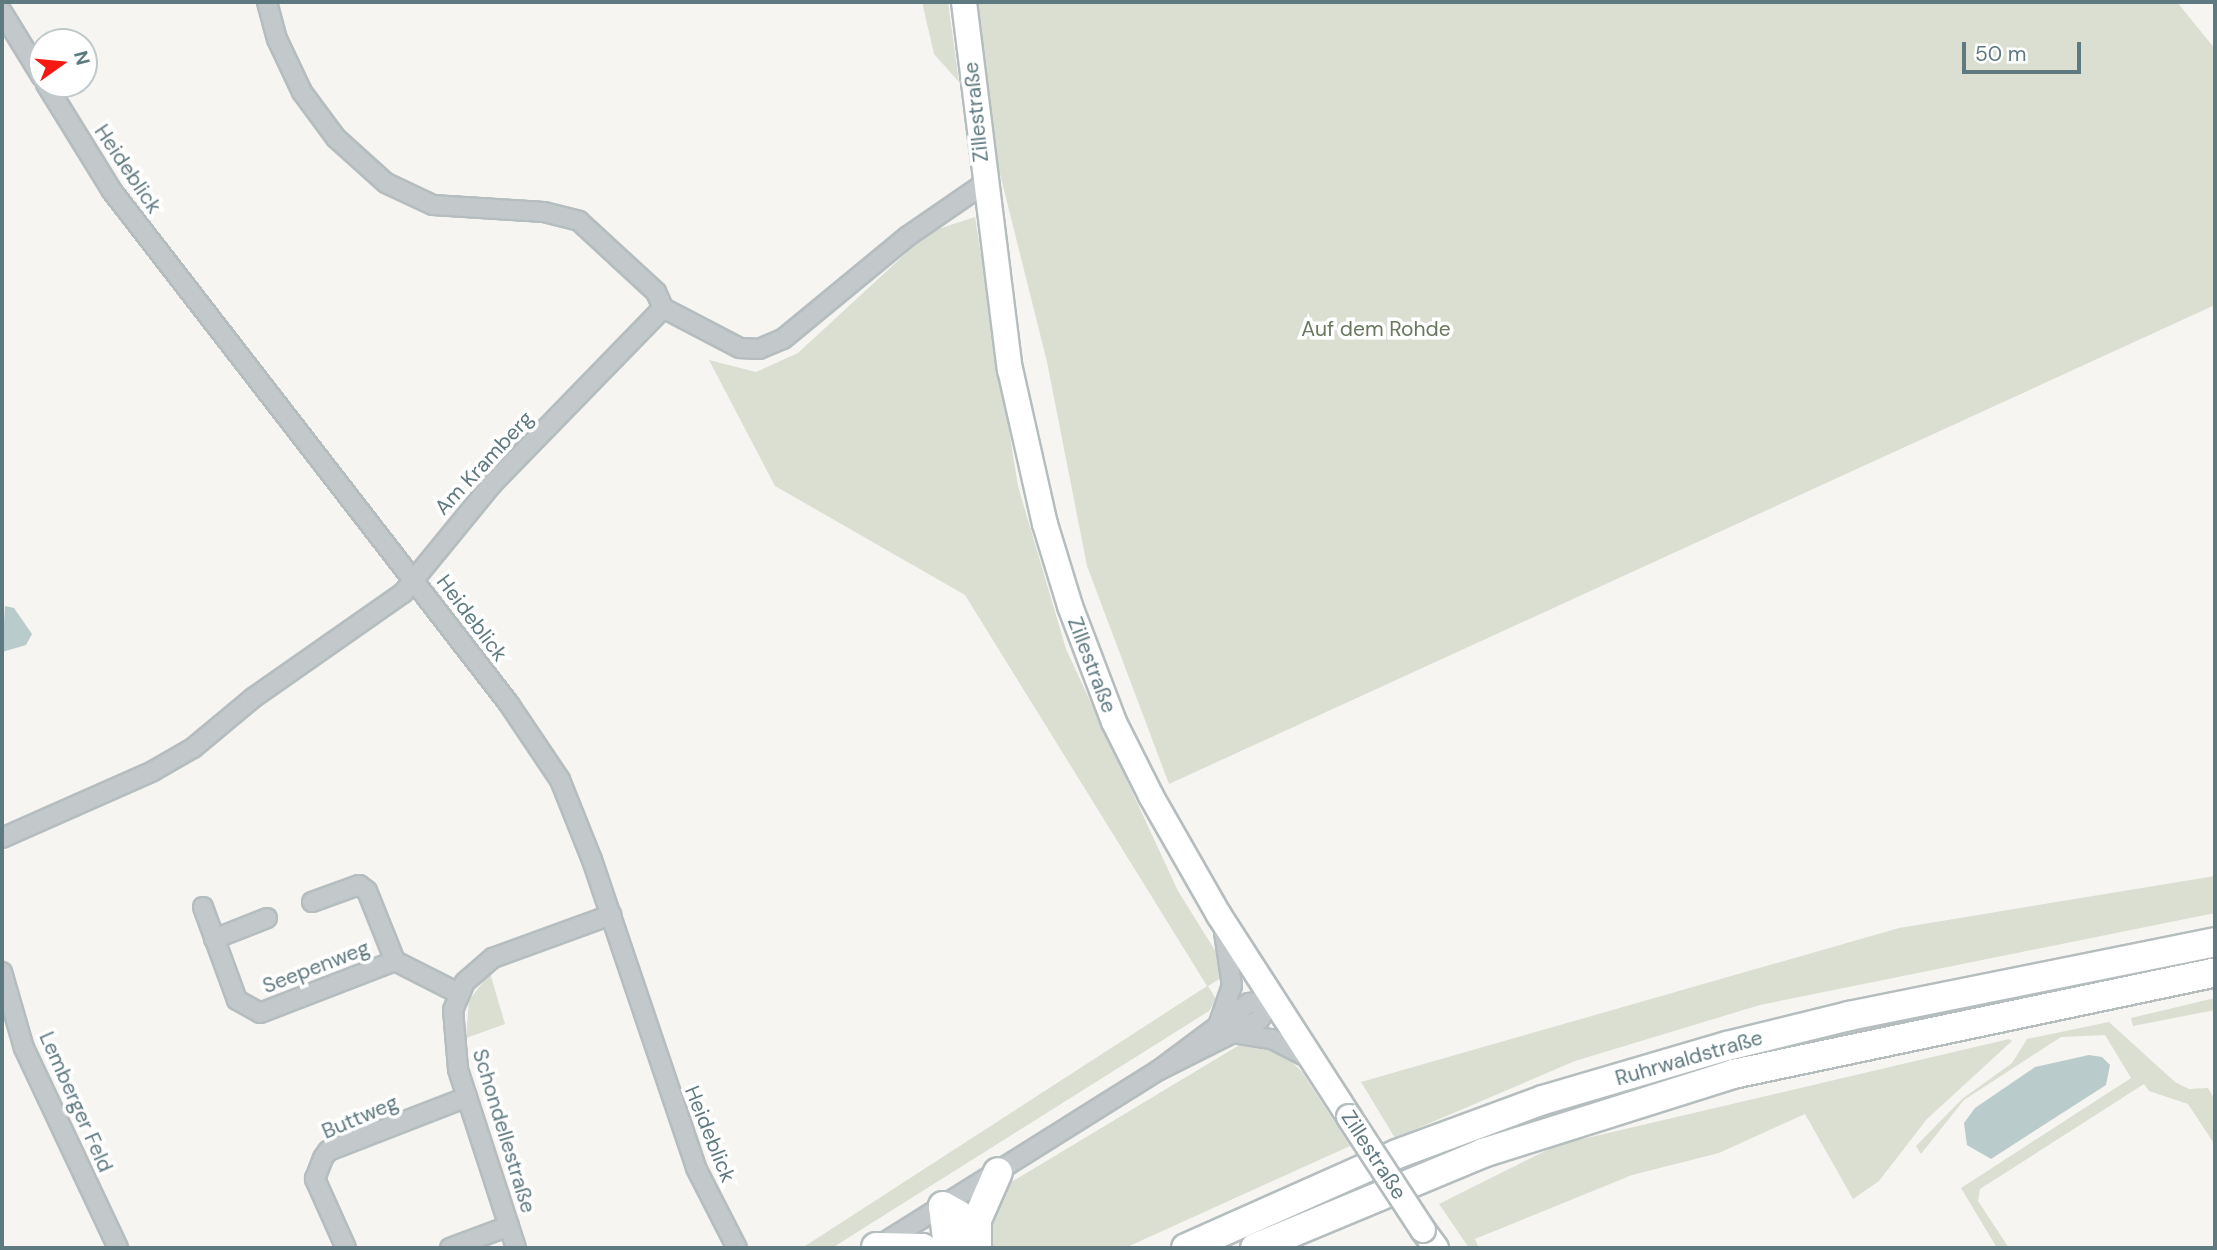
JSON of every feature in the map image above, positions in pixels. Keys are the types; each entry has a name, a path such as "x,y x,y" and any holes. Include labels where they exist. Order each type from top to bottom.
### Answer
{"highway":[{"name":"Ruhrwaldstraße","path":"1186,1248 1397,1154 1543,1100 1727,1046 1849,1016 2215,942"},
{"name":"Ruhrwaldstraße","path":"1255,1248 1483,1153 1733,1074 2215,972"},
{"path":"977,1248 977,1220 998,1172"},
{"path":"943,1206 960,1215 977,1248"},
{"path":"943,1206 948,1248"},
{"path":"875,1248 923,1248"}],"main road":[{"name":"Zillestraße","path":"964,2 985,183 1023,439 1061,581 1115,722 1219,915 1429,1239"}],"street":[{"path":"267,2 277,39 302,92 336,138 386,183 433,205 544,212 579,221 640,276 663,307 740,348 760,349 783,339 908,236 985,183"},
{"path":"2,12 28,55"},
{"name":"Heideblick","path":"55,98 111,191 509,704 560,780 611,915 696,1168 737,1248"},
{"name":"Am Kramberg","path":"2,838 153,771 193,748 253,698 403,593 493,483 663,307"},
{"name":"Seepenweg","path":"312,902 359,884 367,891 395,961 458,993"},
{"name":"Seepenweg","path":"203,907 237,1000 260,1013 395,961"},
{"path":"458,993 470,976 493,958 611,915"},
{"path":"1219,915 1232,986 1225,1029"},
{"path":"214,939 267,918"},
{"name":"Lemberger Feld","path":"2,972 24,1048 118,1248"},
{"name":"Schondellestraße","path":"458,993 452,1037 467,1097 516,1248"},
{"path":"875,1248 1225,1029 1248,1003 1273,1000"},
{"path":"1225,1029 1272,1039 1311,1059"},
{"name":"Buttweg","path":"346,1248 315,1179 323,1158 328,1152 467,1097"},
{"path":"450,1248 509,1226"}],"green space":[{"path":"922,2 948,2 959,82 934,54"},
{"name":"Auf dem Rohde","path":"975,2 2177,2 2215,49 2215,305 1169,784 1087,566 1047,362 994,150"},
{"path":"975,217 1018,486 1066,649 1178,891 1229,973 1208,986 1216,999 1209,1011 832,1248 802,1248 1207,986 965,595 775,486 709,360 756,372 798,353 929,232"},
{"path":"2215,876 2215,913 1760,1005 1575,1061 1395,1138 1361,1082 1899,928"},
{"path":"490,973 505,1024 466,1038 469,1000"},
{"path":"2215,998 2215,1010 2133,1026 2131,1018"},
{"path":"2109,1022 2175,1082 2189,1089 2208,1088 2215,1100 2215,1145 2188,1104 2149,1091 2144,1084 1980,1189 1978,1201 2009,1248 1997,1248 1961,1188 2131,1078 2105,1035 2061,1037 1964,1100 1921,1154 1916,1146 1962,1099 2012,1063 2027,1039"},
{"path":"2009,1039 2012,1041 1927,1119 1879,1181 1853,1199 1805,1114 1719,1153 1632,1175 1475,1239 1479,1248 1469,1248 1439,1204 1557,1145"},
{"path":"1246,1041 1277,1047 1302,1072 1350,1146 1125,1248 991,1248 987,1234 993,1193"}],"shaded area":[{"path":"5,606 14,608 32,634 26,645 2,652"},
{"path":"2089,1055 2102,1057 2110,1065 2106,1085 1991,1159 1967,1145 1964,1123 1975,1108 2035,1067"}]}
